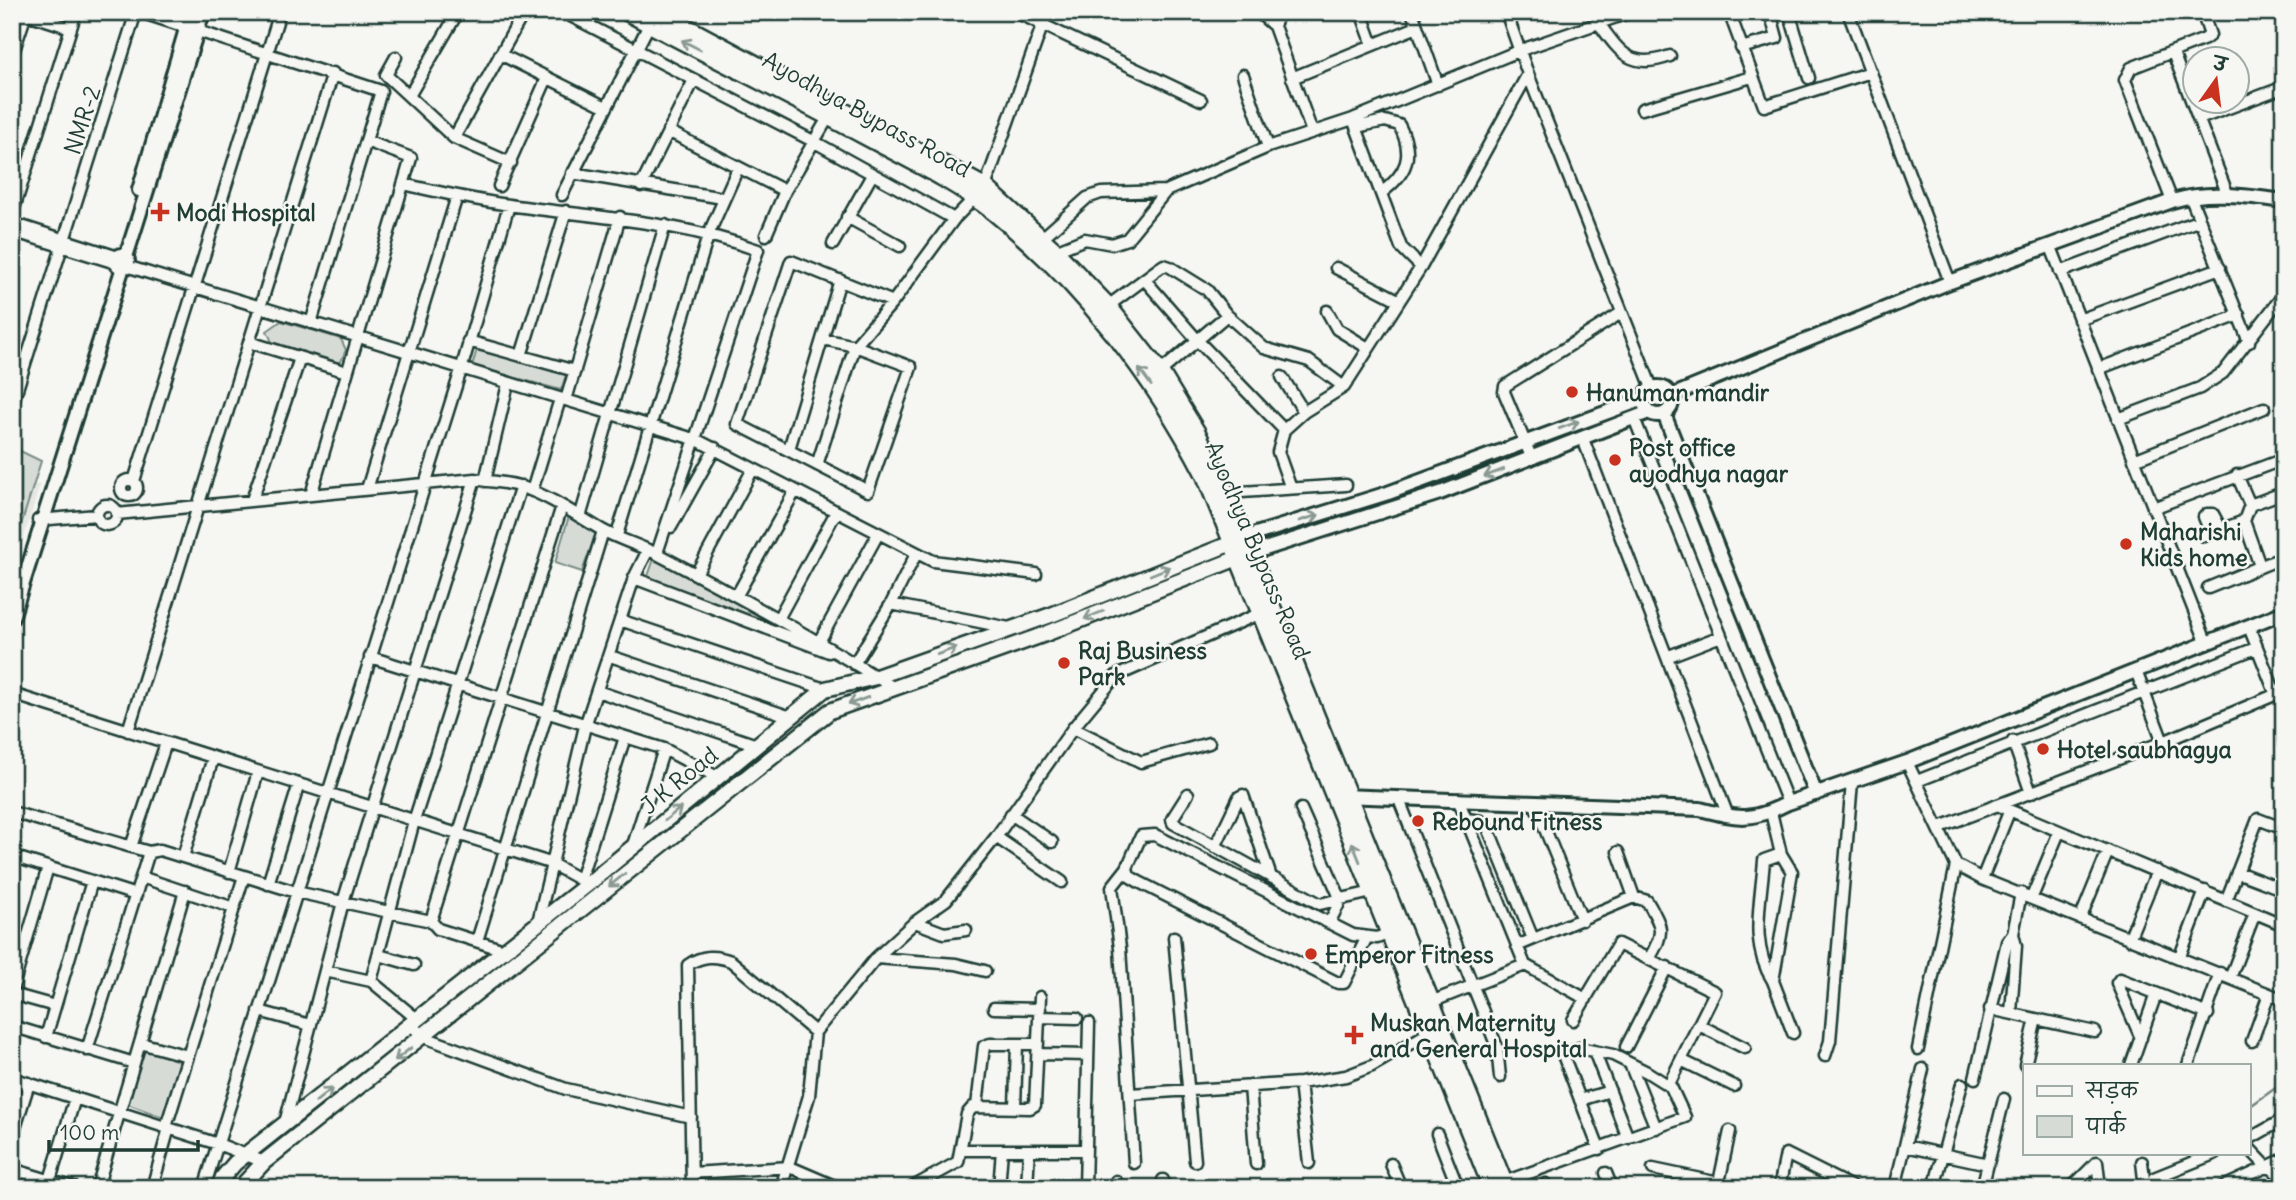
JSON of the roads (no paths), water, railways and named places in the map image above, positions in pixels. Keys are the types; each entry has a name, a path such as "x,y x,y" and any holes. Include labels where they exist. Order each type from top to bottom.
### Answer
{"main road":[{"name":"Ayodhya Bypass Road","path":"627,12 655,16 980,194 1055,251 1108,306 1160,372 1197,433 1226,493 1261,613 1431,1002 1501,1186"},
{"name":"Ayodhya Bypass Road","path":"655,16 829,116 980,194 993,211 1043,257 1110,329 1165,404 1186,439 1241,548 1341,796 1372,891 1430,1032 1501,1186"},
{"name":"J K Road","path":"241,1186 264,1162 424,1038 633,846 825,689 876,677 1241,548"},
{"name":"J K Road","path":"219,1188 227,1172 247,1154 538,922 830,711 1048,633 1241,548"},
{"path":"921,660 928,675"},
{"path":"227,1172 241,1186"}],"street":[{"path":"12,215 76,12"},
{"path":"138,12 333,73 381,91 311,323"},
{"name":"NMR-2","path":"12,405 138,12"},
{"path":"191,12 192,29"},
{"path":"12,618 192,29 203,12"},
{"path":"120,514 125,495 121,490 122,483 134,481 280,12"},
{"path":"410,96 458,12"},
{"path":"454,138 524,12"},
{"path":"563,12 813,141 954,219"},
{"path":"1016,12 1201,100"},
{"path":"817,465 855,346 893,302 954,219 980,194 1047,12"},
{"path":"1258,12 1274,26 1312,132"},
{"path":"1274,26 1279,12"},
{"path":"1361,12 1373,45"},
{"path":"1412,12 1438,85"},
{"path":"1507,12 1528,74 1652,388"},
{"path":"1355,123 1521,50 1600,24 1612,16 1631,12"},
{"path":"1729,12 1764,106 1871,72"},
{"path":"1741,48 1777,38 1770,12"},
{"path":"1790,12 1809,78"},
{"path":"1848,12 1950,282"},
{"path":"2172,201 2125,80 2130,68 2173,53 2210,35 2202,12"},
{"path":"12,56 24,13 71,28"},
{"path":"562,195 655,16"},
{"path":"1600,24 1615,46 1635,62 1653,62 1670,56"},
{"path":"1292,78 1417,27"},
{"path":"2173,53 2227,193"},
{"path":"500,54 606,107"},
{"path":"396,57 386,75 454,138 511,163"},
{"path":"128,731 333,73"},
{"path":"1290,486 1278,452 1284,430 1304,412 1343,387 1421,267 1528,74"},
{"path":"1243,75 1269,147"},
{"path":"1642,109 1752,77"},
{"path":"499,186 547,78"},
{"path":"641,186 694,80"},
{"path":"2199,119 2284,87"},
{"path":"766,235 785,191 829,116"},
{"path":"1041,239 1073,209 1094,195 1119,191 1166,191 1269,147 1312,132 1355,123 1385,121 1399,125 1402,131 1409,153 1408,165 1397,180 1381,193"},
{"path":"1355,123 1401,247 1421,267"},
{"path":"668,131 785,191"},
{"path":"310,495 411,158 366,141"},
{"path":"617,535 709,233 738,168"},
{"path":"572,173 723,198"},
{"path":"833,244 872,175"},
{"path":"403,184 509,205 620,218 709,233 758,250 697,440 653,552"},
{"path":"1055,251 1085,239 1119,243 1126,239 1166,191"},
{"path":"1671,396 1950,282 2172,201 2190,196 2227,193 2284,201"},
{"path":"367,489 457,196"},
{"path":"2190,196 2249,342"},
{"path":"204,1188 461,370 509,205"},
{"path":"521,356 566,211"},
{"path":"847,217 900,246"},
{"path":"532,491 575,371 620,218"},
{"path":"2060,272 2200,220"},
{"path":"12,223 63,243 357,338 697,440 933,561 1036,574"},
{"path":"581,514 665,225"},
{"path":"12,231 63,243"},
{"path":"2050,247 2207,644"},
{"path":"823,339 855,346 911,367 868,491 737,424 791,261 893,302"},
{"path":"1108,306 1164,265 1170,267 1207,290 1227,315 1264,348 1309,361 1343,387"},
{"path":"1336,268 1398,300"},
{"path":"2079,320 2220,268"},
{"path":"789,449 841,280"},
{"path":"1145,280 1199,342 1284,430"},
{"path":"2118,419 2200,388 2223,373 2284,294"},
{"path":"1328,311 1337,329 1368,348"},
{"path":"1532,459 1504,392 1505,386 1621,313"},
{"path":"1160,372 1199,342 1227,315"},
{"path":"2098,369 2239,315"},
{"path":"468,341 575,371"},
{"path":"249,342 347,372"},
{"path":"252,500 300,358"},
{"path":"1282,377 1304,412"},
{"path":"284,1127 343,902 509,384"},
{"path":"1241,548 1643,399 1652,388 1663,387 1671,396 1670,408 1664,414"},
{"path":"1643,399 1649,412"},
{"path":"2134,460 2264,408"},
{"path":"1241,548 1323,533 1532,459 1649,412 1664,414"},
{"path":"1664,414 1816,794"},
{"path":"1634,418 1788,803"},
{"path":"1583,439 1669,656 1728,816"},
{"path":"538,922 585,726 634,578 653,552 715,448"},
{"path":"2153,508 2284,459"},
{"path":"696,574 754,469"},
{"path":"2237,475 2250,505 2244,521 2260,566"},
{"path":"120,514 480,480 521,486 581,514 603,531 653,552 737,595 820,640 840,656 894,688"},
{"path":"1226,493 1290,486 1346,485"},
{"path":"371,981 387,927 387,912 414,821 521,486"},
{"path":"737,595 795,491"},
{"path":"2250,505 2277,495 2284,496"},
{"path":"40,520 97,515 100,508 107,505 120,514"},
{"path":"431,921 562,506"},
{"path":"778,619 836,512"},
{"path":"2221,529 2213,514 2204,517 2207,535 2244,521"},
{"path":"12,600 40,520"},
{"path":"477,941 504,848 549,714 603,531"},
{"path":"820,640 878,534"},
{"path":"854,664 891,604 916,554"},
{"path":"2208,588 2284,556"},
{"path":"634,578 840,656"},
{"path":"891,604 1009,628"},
{"path":"1341,796 1700,809 1741,819 1771,812 1788,803 1907,762 2284,612"},
{"path":"781,1188 790,1167 809,1096 815,1032 876,958 915,922 946,900 996,836 1073,728 1116,676 1261,613"},
{"path":"620,620 825,689"},
{"path":"1940,827 2163,742 2280,693 2256,648 2249,627"},
{"path":"1669,656 1721,636"},
{"path":"1917,781 2013,741 2256,648"},
{"path":"610,656 791,718"},
{"path":"370,657 664,749 719,778"},
{"path":"2136,671 2163,742"},
{"path":"597,691 757,745"},
{"path":"12,694 550,863 583,890 625,737"},
{"path":"1073,728 1141,762 1209,743"},
{"path":"2013,741 2031,793"},
{"path":"131,847 166,743"},
{"path":"633,846 664,749"},
{"path":"183,857 213,758"},
{"path":"1907,762 1956,865 1918,1049"},
{"path":"229,872 258,772"},
{"path":"1825,1056 1830,1041 1852,782"},
{"path":"268,884 299,784"},
{"path":"1188,794 1172,819 1173,823 1320,904 1372,891"},
{"path":"1216,847 1239,797 1243,795 1271,877"},
{"path":"1398,797 1497,1047 1500,1077"},
{"path":"1458,799 1525,965 1586,999"},
{"path":"1534,802 1582,920"},
{"path":"1997,806 2284,925"},
{"path":"1301,809 1340,900 1329,923"},
{"path":"12,812 149,852 160,850 296,892 431,921 438,929 504,950"},
{"path":"1771,812 1782,854 1792,872 1773,981"},
{"path":"1982,879 2008,812"},
{"path":"1011,814 1052,842"},
{"path":"1466,819 1481,821 1488,828 1533,939"},
{"path":"2226,901 2258,819 2284,830"},
{"path":"2032,897 2059,832"},
{"path":"1134,1163 1120,948 1112,887 1127,868 1140,836 1155,835 1366,939 1377,939 1390,933"},
{"path":"996,836 1062,882"},
{"path":"2081,917 2108,851"},
{"path":"87,1050 149,852"},
{"path":"1618,852 1634,897"},
{"path":"1782,854 1764,860 1757,946 1793,1032"},
{"path":"12,856 136,895"},
{"path":"1956,865 1982,879 2277,997"},
{"path":"48,867 12,992 55,1006"},
{"path":"1127,868 1129,876 1139,882 1338,983 1344,983 1349,977 1366,939"},
{"path":"2129,939 2157,871"},
{"path":"2237,872 2284,890"},
{"path":"141,877 234,908"},
{"path":"152,1188 188,1056 243,877"},
{"path":"46,1037 92,881"},
{"path":"97,1188 185,891"},
{"path":"2180,956 2205,891"},
{"path":"2011,1013 2016,946 2013,934 2021,893"},
{"path":"1517,946 1634,897 1647,901 1661,929 1661,939 1649,959"},
{"path":"2230,978 2255,913"},
{"path":"915,922 944,933 966,930"},
{"path":"1975,1078 2007,942 2013,934"},
{"path":"1174,937 1195,1161"},
{"path":"1573,1020 1618,944 1715,992 1672,1078"},
{"path":"379,955 414,965"},
{"path":"692,1188 688,965 695,960 717,955 731,961 815,1032"},
{"path":"876,958 956,964 985,971"},
{"path":"1431,1002 1525,965"},
{"path":"1626,1047 1667,968"},
{"path":"325,971 371,981 414,1022 424,1038 566,1089 691,1117"},
{"path":"2188,1064 2220,973"},
{"path":"2141,1038 2117,983 2122,979 2207,1014"},
{"path":"2252,1041 2284,988"},
{"path":"2131,1064 2156,994"},
{"path":"977,1105 1035,1105 1040,997"},
{"path":"994,1008 1077,1018"},
{"path":"1990,1009 2095,1032"},
{"path":"259,1012 310,1025"},
{"path":"2025,1064 2036,1019"},
{"path":"1084,1188 1089,1023"},
{"path":"1699,1025 1745,1048"},
{"path":"12,1026 134,1063"},
{"path":"1130,1094 1300,1083 1346,1076 1371,1066 1430,1032"},
{"path":"140,1043 188,1056"},
{"path":"1015,1107 1017,1044"},
{"path":"911,1188 954,1165 962,1150 967,1114 977,1105 984,1046 1017,1044 1088,1055"},
{"path":"1501,1186 1685,1117 1667,1083 1612,1055 1579,1048 1563,1055 1599,1149"},
{"path":"1594,1051 1629,1138"},
{"path":"1681,1060 1734,1086"},
{"path":"1630,1064 1656,1128"},
{"path":"1895,1188 1923,1069"},
{"path":"12,1078 218,1144 264,1162"},
{"path":"12,1138 29,1083"},
{"path":"1300,1083 1309,1163"},
{"path":"1934,1188 1962,1084"},
{"path":"1250,1086 1256,1164"},
{"path":"1580,1100 1610,1091"},
{"path":"50,1180 75,1098"},
{"path":"1982,1188 2004,1099"},
{"path":"2250,1138 2284,1119"},
{"path":"1653,1169 1718,1185 1730,1131"},
{"path":"1437,1134 1458,1188"},
{"path":"1905,1146 1988,1164"},
{"path":"2250,1149 2284,1179"},
{"path":"962,1150 1085,1150"},
{"path":"999,1188 1002,1150"},
{"path":"1027,1188 1029,1150"},
{"path":"1779,1188 1786,1154 1848,1186"},
{"path":"2158,1188 2154,1178 2214,1154"},
{"path":"2221,1188 2284,1159"},
{"path":"2071,1188 2097,1161 2100,1188"},
{"path":"2141,1162 2144,1188"},
{"path":"1391,1164 1401,1188"},
{"path":"692,1173 790,1167 839,1188"},
{"path":"12,1169 75,1188"},
{"path":"1606,1174 1612,1188"}],"waterway":[{"path":"2250,1106 2284,1082"}],"place":[{"name":"Modi Hospital","path":"160,212"},
{"name":"Hanuman mandir","path":"1572,392"},
{"name":"Post office ayodhya nagar","path":"1615,460"},
{"name":"Maharishi Kids home","path":"2126,544"},
{"name":"Raj Business Park","path":"1064,663"},
{"name":"Hotel saubhagya","path":"2043,749"},
{"name":"Rebound Fitness","path":"1418,821"},
{"name":"Emperor Fitness","path":"1311,954"},
{"name":"Muskan Maternity and General Hospital","path":"1354,1035"}]}
